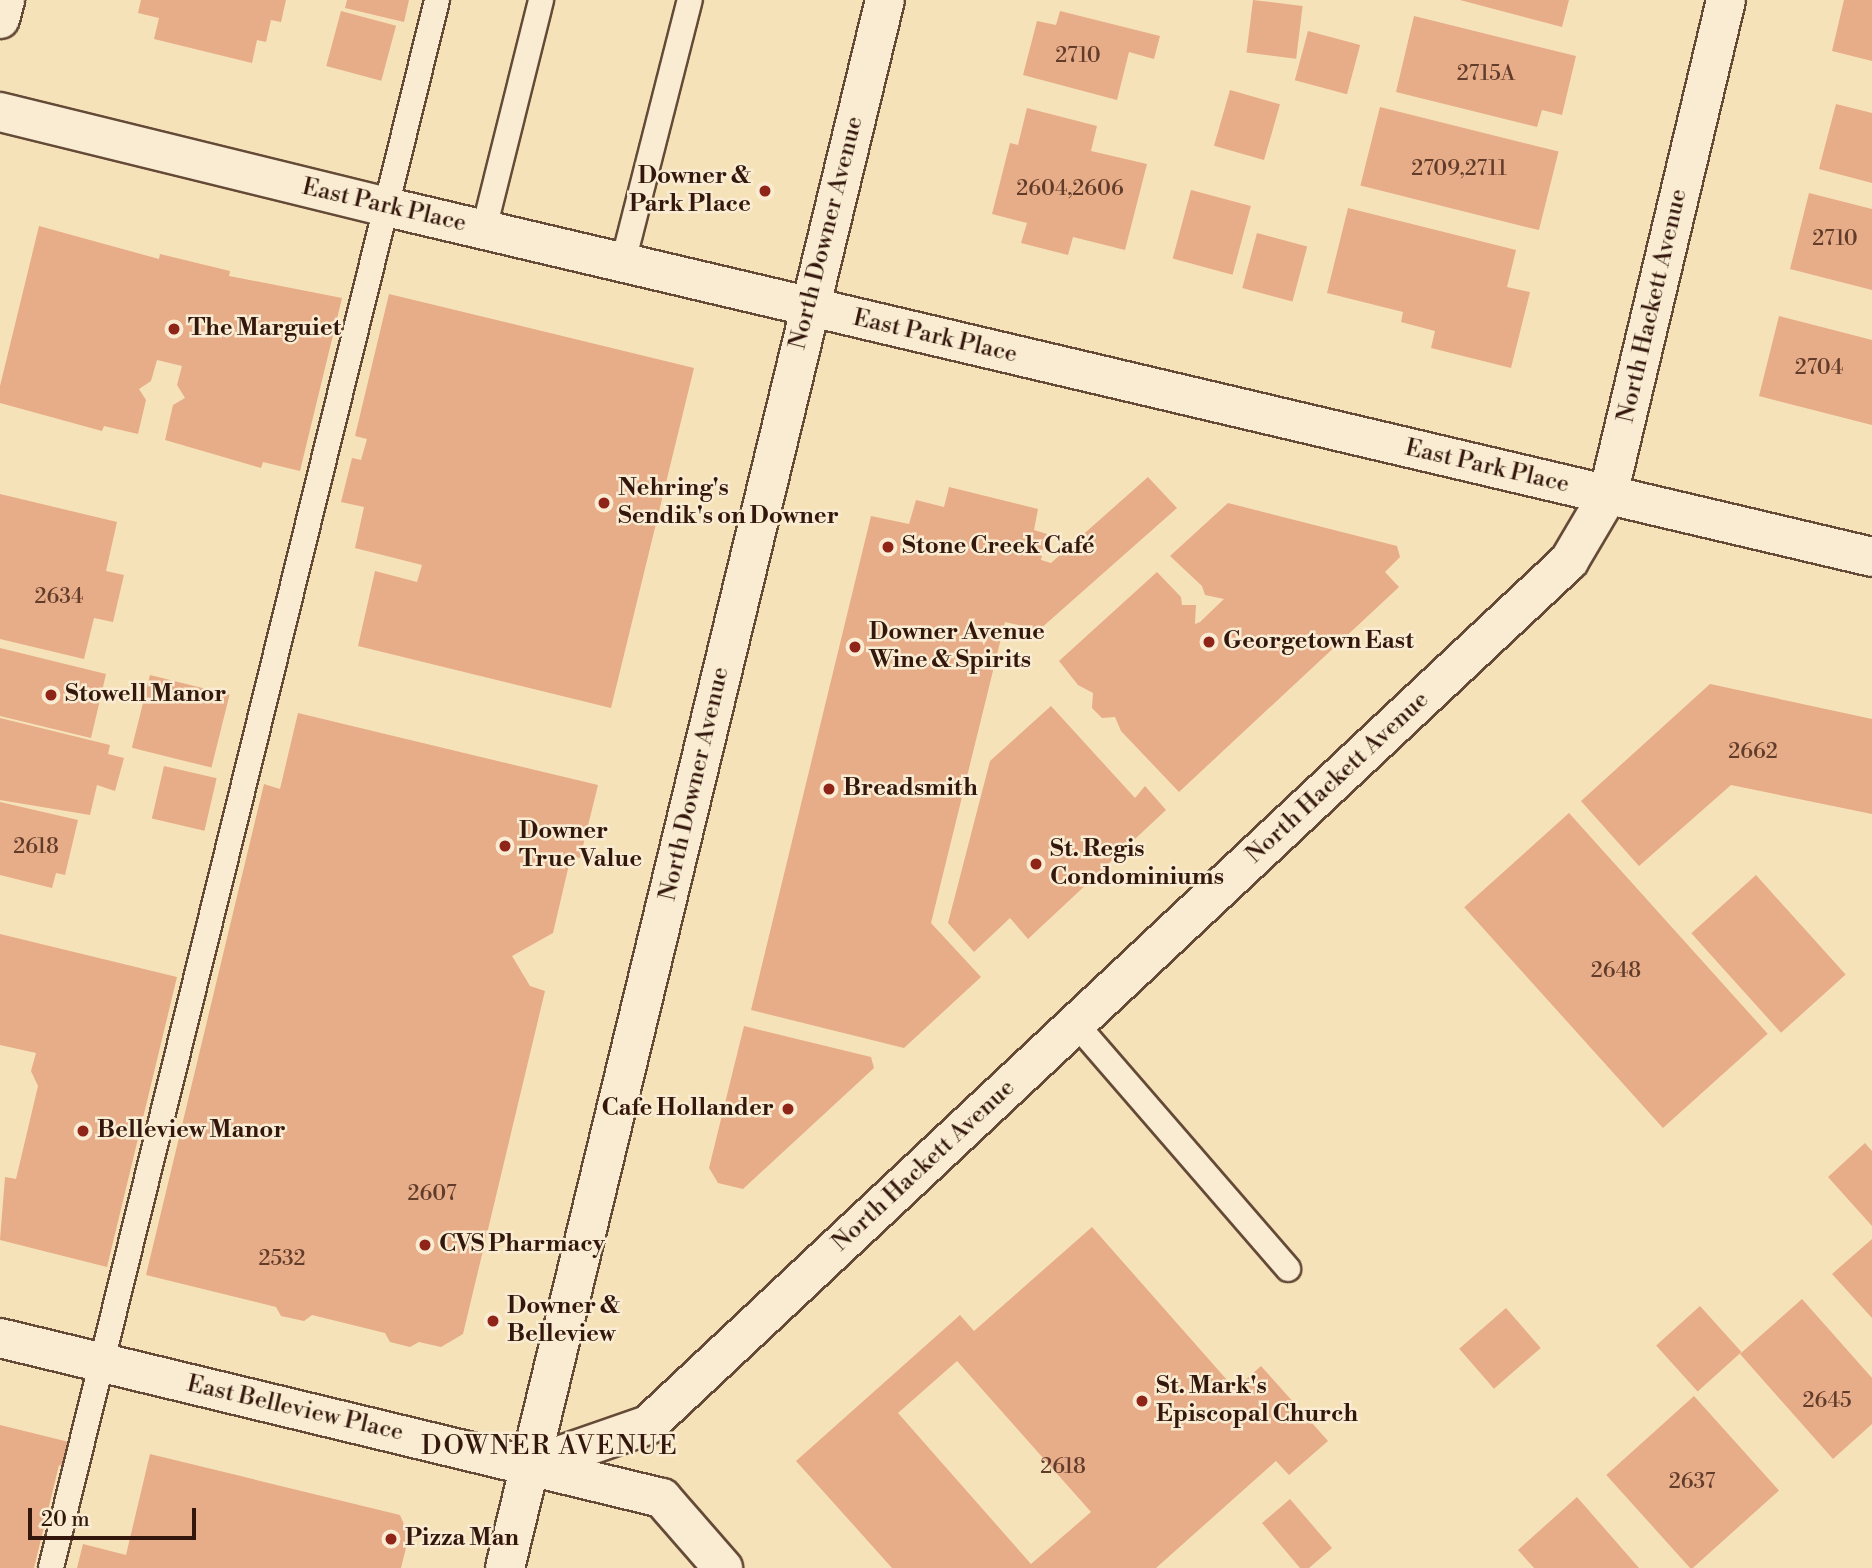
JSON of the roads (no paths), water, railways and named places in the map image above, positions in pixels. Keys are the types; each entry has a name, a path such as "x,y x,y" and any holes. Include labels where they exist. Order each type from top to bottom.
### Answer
{"street":[{"path":"0,19 5,0"},
{"name":"North Downer Avenue","path":"505,1568 885,0"},
{"name":"North Hackett Avenue","path":"530,1466 648,1425 1569,561 1608,495 1726,0"},
{"name":"East Park Place","path":"0,112 809,308 1872,557"},
{"name":"East Belleview Place","path":"0,1338 662,1498 723,1568"}],"lane":[{"path":"51,1568 437,0"},
{"path":"484,229 541,0"},
{"path":"623,262 690,0"},
{"path":"1076,1024 1289,1269"}],"place":[{"name":"Downer & Park Place","path":"765,191"},
{"name":"The Marguiet","path":"174,329"},
{"name":"Nehring's Sendik's on Downer","path":"604,503"},
{"name":"Stone Creek Café","path":"888,547"},
{"name":"Georgetown East","path":"1209,642"},
{"name":"Downer Avenue Wine & Spirits","path":"855,647"},
{"name":"Stowell Manor","path":"51,695"},
{"name":"Breadsmith","path":"829,789"},
{"name":"Downer True Value","path":"505,846"},
{"name":"St. Regis Condominiums","path":"1036,864"},
{"name":"Cafe Hollander","path":"788,1109"},
{"name":"Belleview Manor","path":"83,1131"},
{"name":"CVS Pharmacy","path":"425,1245"},
{"name":"Downer & Belleview","path":"493,1321"},
{"name":"St. Mark's Episcopal Church","path":"1142,1401"},
{"name":"Pizza Man","path":"391,1539"}],"district":[{"name":"DOWNER AVENUE","path":"550,1447"}]}
